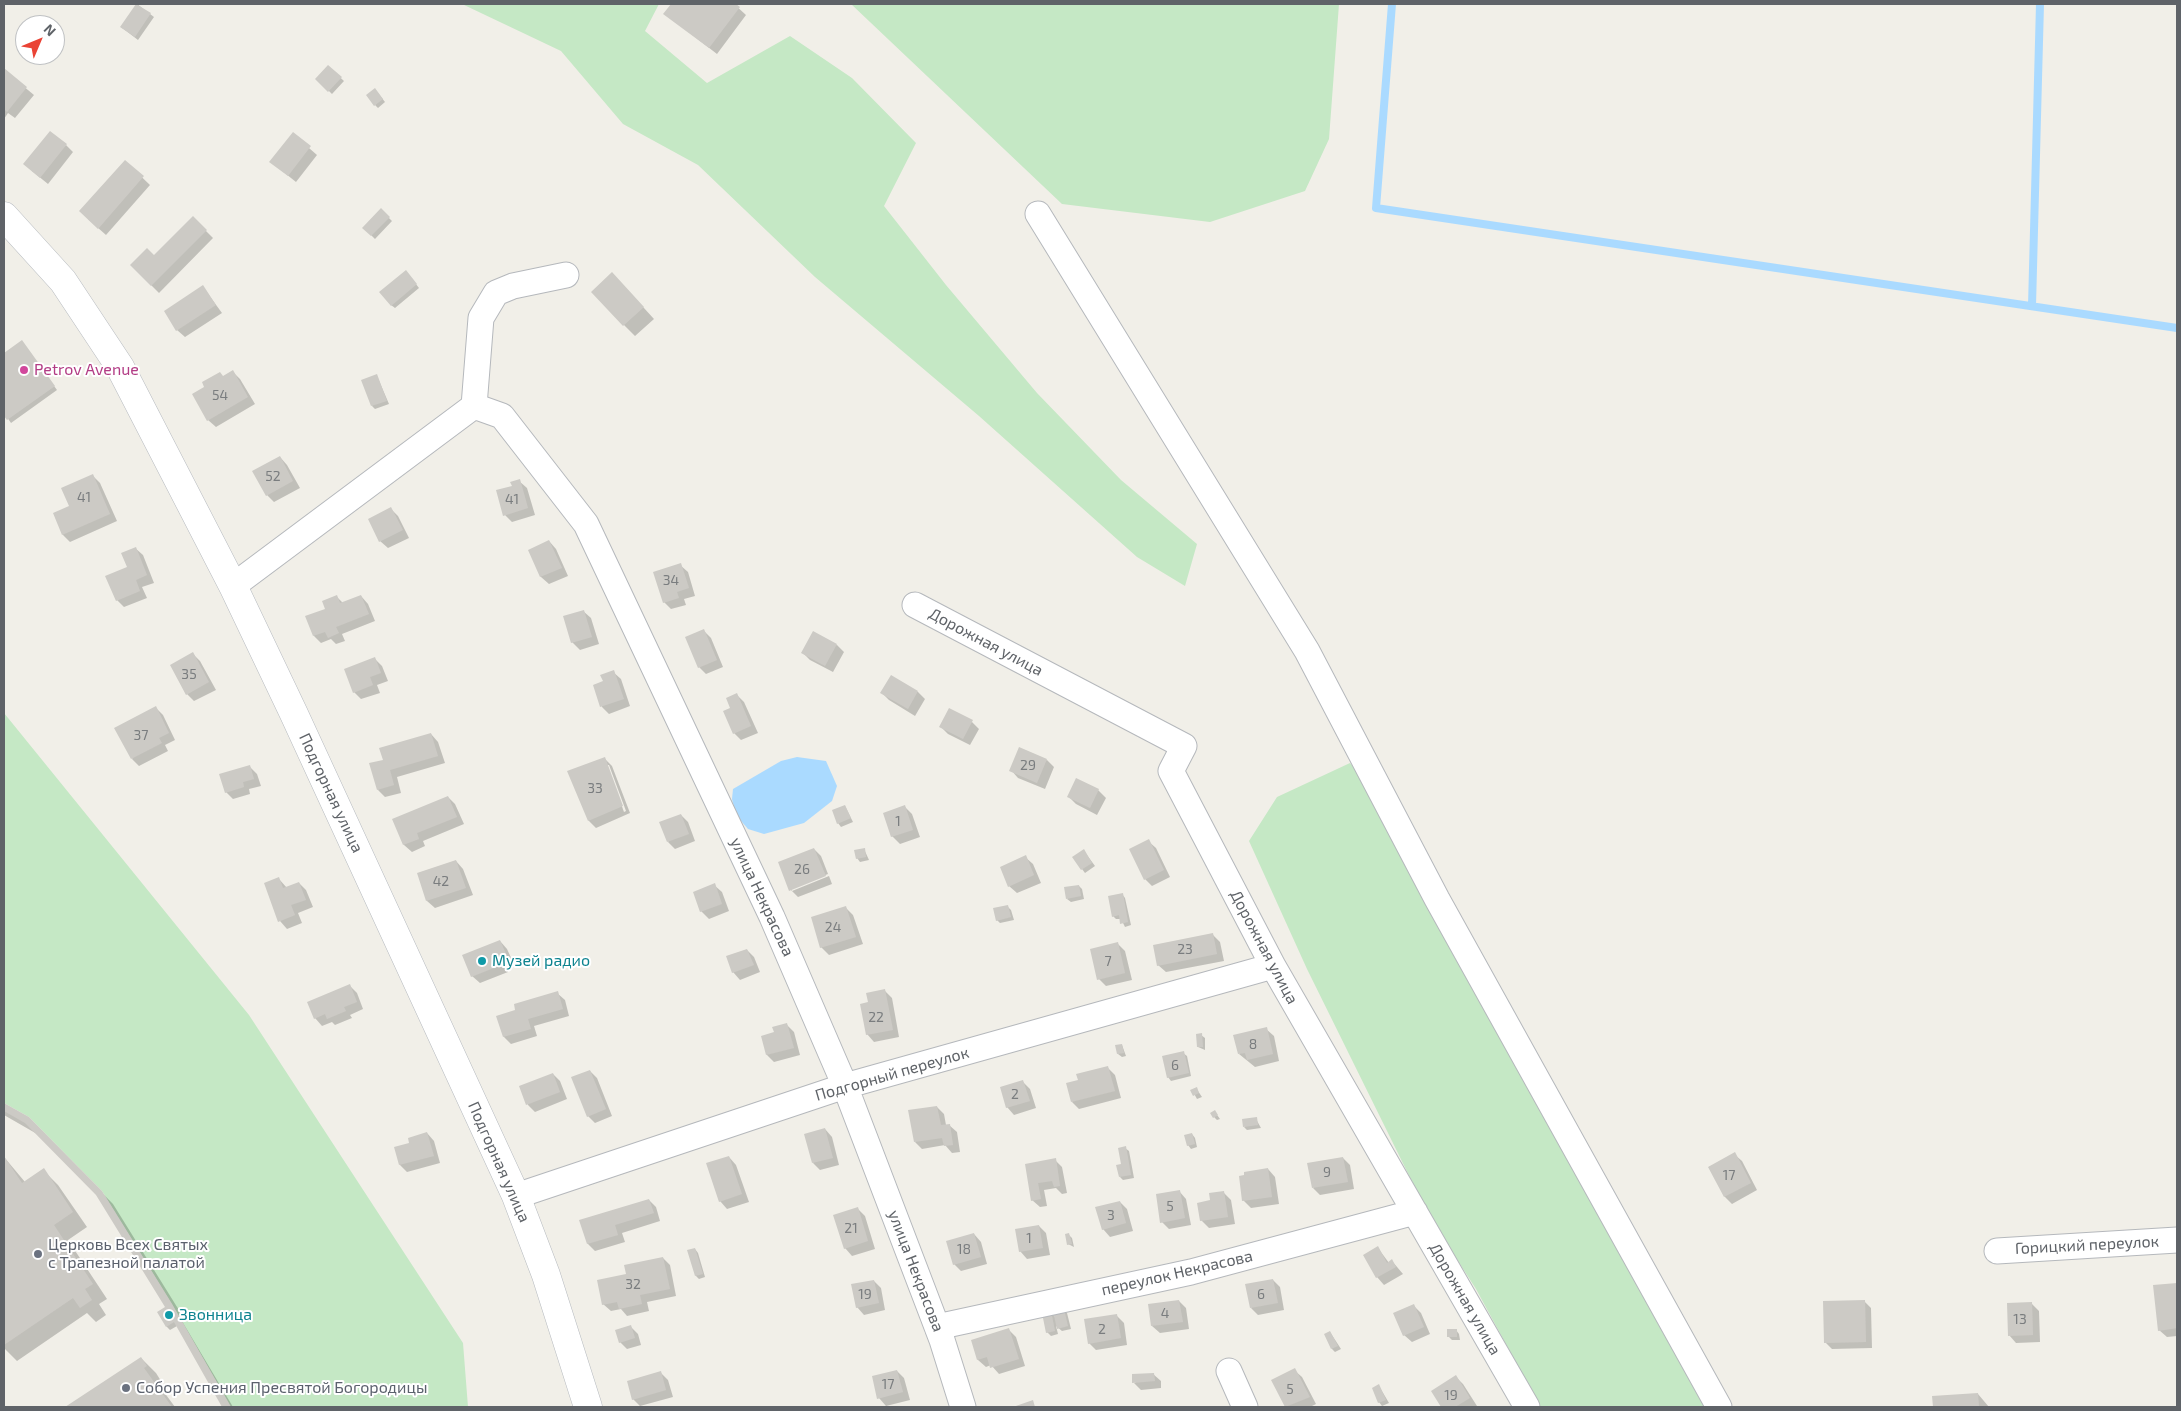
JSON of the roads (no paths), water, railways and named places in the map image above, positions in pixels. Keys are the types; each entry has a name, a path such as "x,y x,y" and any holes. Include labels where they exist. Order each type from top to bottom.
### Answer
{"main road":[{"name":"Подгорная улица","path":"4,216 63,281 120,367 232,586 294,714 516,1196 546,1275 588,1407"}],"street":[{"path":"1038,214 1307,651 1442,908 1719,1407"},
{"path":"232,586 474,406 481,318 496,293 513,286 566,275"},
{"name":"улица Некрасова","path":"474,406 502,416 586,524 772,916 845,1086 937,1327 963,1407"},
{"name":"Дорожная улица","path":"915,606 1184,746 1172,771 1273,966 1527,1407"},
{"name":"Подгорный переулок","path":"516,1196 845,1086 1273,966"},
{"name":"переулок Некрасова","path":"937,1327 1191,1272 1415,1212"},
{"name":"Горицкий переулок","path":"1998,1251 2177,1240"},
{"path":"1229,1371 1244,1407"}],"water":[{"path":"797,757 826,761 837,786 832,801 804,823 764,834 748,829 736,815 732,799 733,789 781,761"}],"waterway":[{"path":"1392,4 1376,208 2177,328"},
{"path":"2032,306 2040,4"}],"place":[{"name":"Petrov Avenue","path":"24,370"},
{"name":"Музей радио","path":"482,961"},
{"name":"Церковь Всех Святых с Трапезной палатой","path":"38,1254"},
{"name":"Звонница","path":"169,1315"},
{"name":"Собор Успения Пресвятой Богородицы","path":"126,1388"}]}
